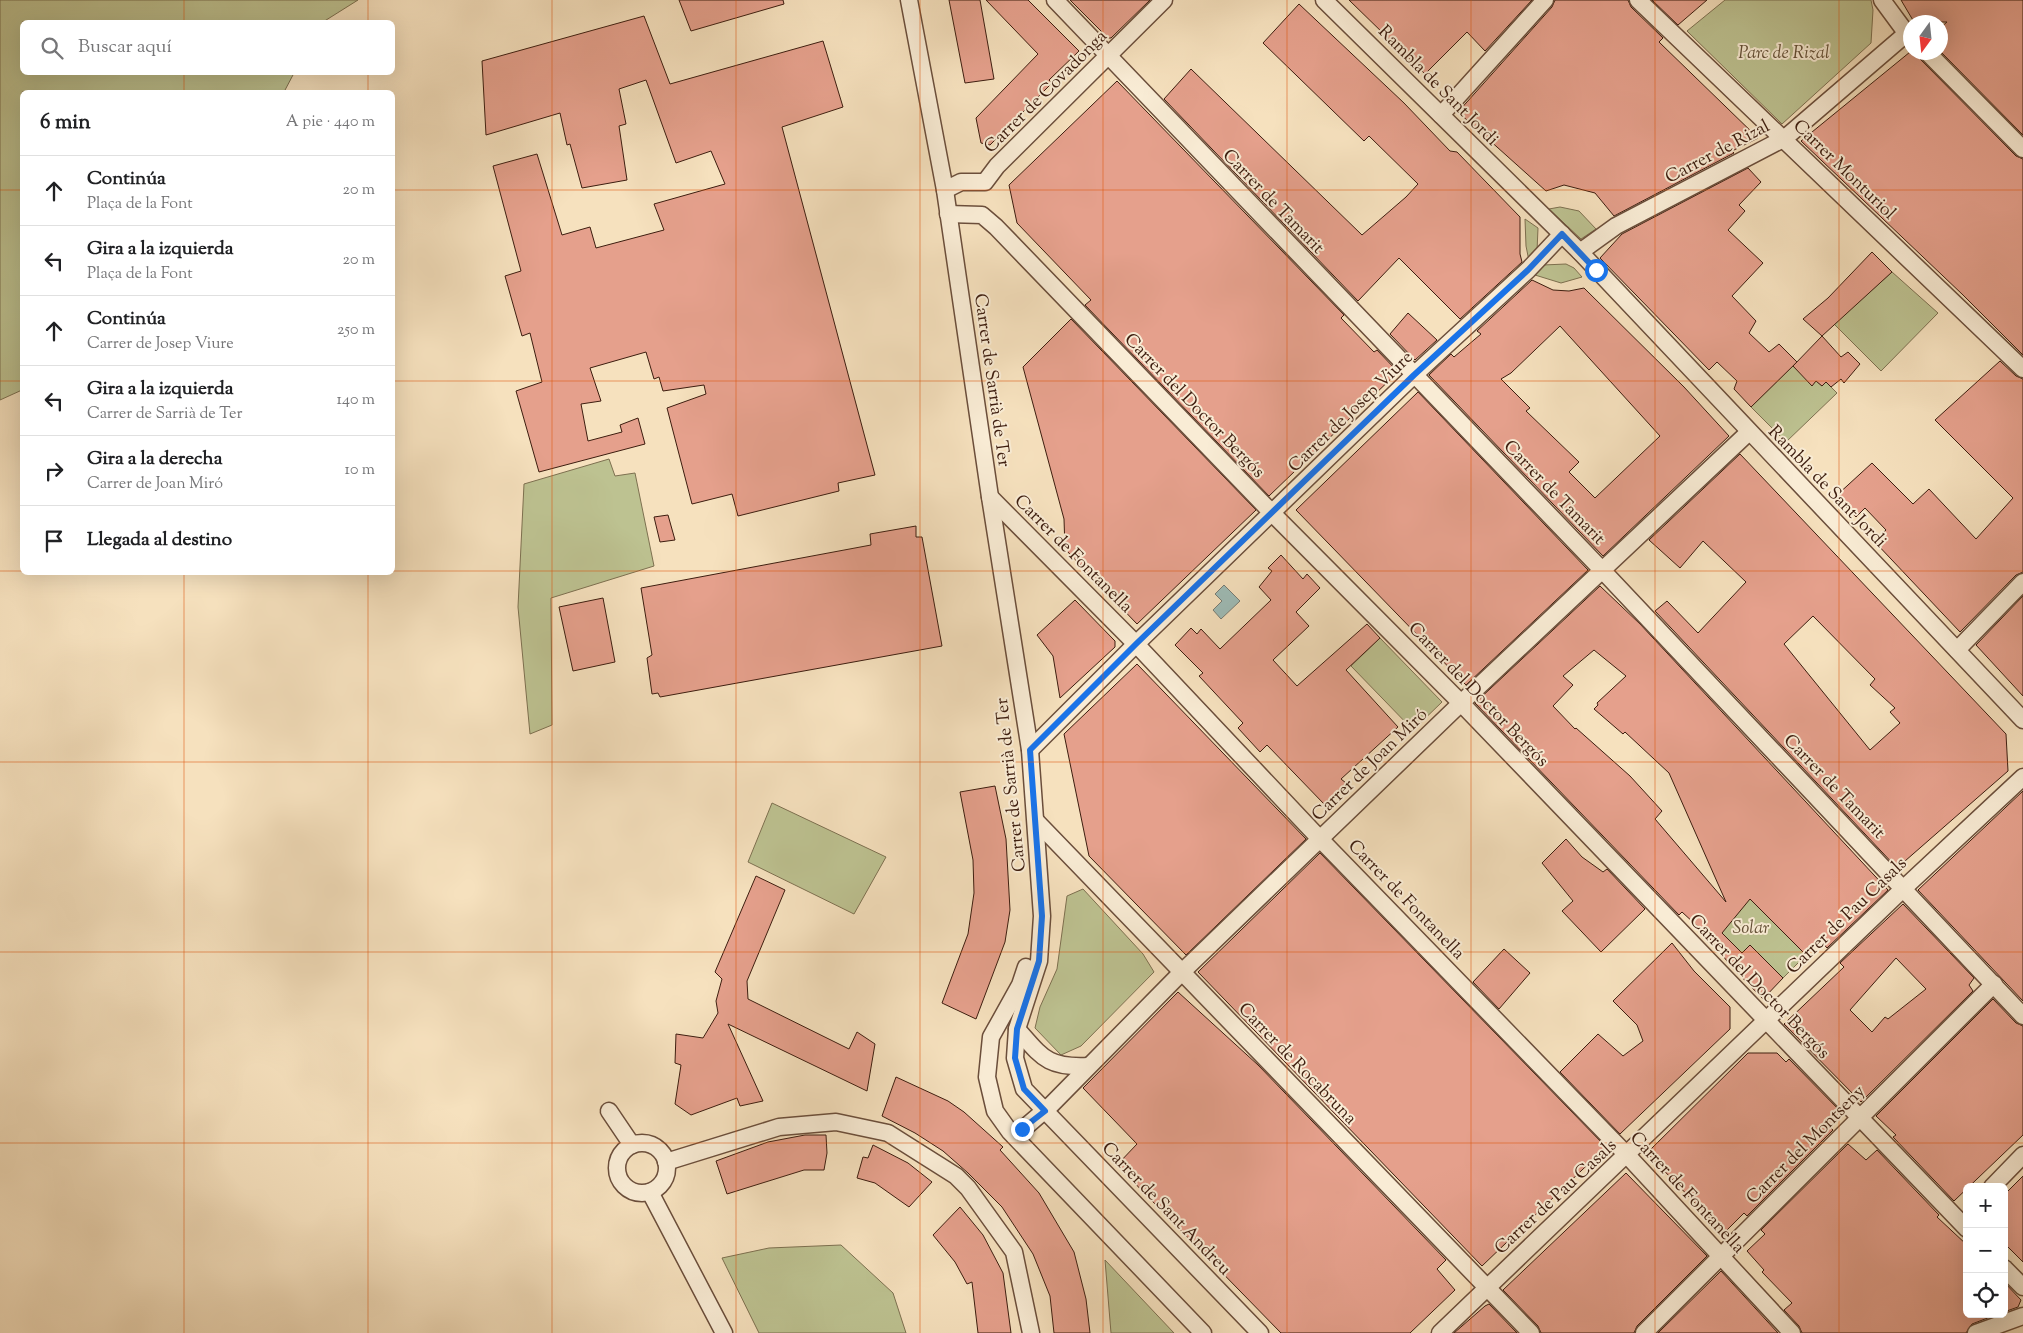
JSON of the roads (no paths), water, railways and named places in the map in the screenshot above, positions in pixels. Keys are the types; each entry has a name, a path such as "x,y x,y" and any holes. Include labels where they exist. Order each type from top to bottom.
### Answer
{"street":[{"name":"Carrer de Sarrià de Ter","path":"909,0 945,190 990,497 1030,750 1042,916 1039,961 1017,1029 1015,1058 1024,1089 1045,1111"},
{"name":"Carrer de Tamarit","path":"1055,0 1603,571 2023,1016"},
{"name":"Carrer de Covadonga","path":"945,190 961,182 985,182 997,166 1164,0"},
{"name":"Rambla de Sant Jordi","path":"1324,0 1580,252 2023,720"},
{"path":"1441,116 1545,0"},
{"name":"Carrer Monturiol","path":"1638,0 1785,138 2023,369"},
{"path":"1882,0 1903,29"},
{"name":"Carrer de Rizal","path":"1580,252 1606,233 1785,138 1903,40"},
{"path":"1935,60 2023,149"},
{"name":"Carrer del Doctor Bergós","path":"948,214 982,215 1273,514 1461,703 1765,1020 1963,1220"},
{"name":"Carrer de Josep Viure","path":"1030,750 1136,644 1273,514 1414,375 1528,270 1562,234"},
{"name":"Carrer de Joan Miró","path":"1018,1132 1045,1111 1182,972 1461,703 1749,432"},
{"name":"Carrer de Fontanella","path":"990,497 1136,644 1320,839 1627,1155 1792,1333"},
{"path":"1957,650 2023,582"},
{"name":"Carrer de Pau Casals","path":"1440,1333 1627,1155 1765,1020 2023,777"},
{"name":"Carrer de Rocabruna","path":"1036,821 1531,1333"},
{"name":"Carrer de Sarrià de Ter","path":"1018,1132 995,1111 987,1077 991,1037 1020,985 1042,916"},
{"name":"Carrer del Montseny","path":"1644,1333 1994,984"},
{"path":"1017,1029 1044,1059 1069,1067 1088,1066"},
{"path":"609,1111 632,1145"},
{"name":"Carrer de Sant Andreu","path":"1045,1111 1260,1333"},
{"path":"666,1162 779,1127 836,1122 888,1132 956,1176 968,1188 1014,1252 1031,1333"},
{"path":"1018,1132 1203,1333"},
{"path":"649,1144 662,1154 666,1162 666,1176 657,1188 650,1192 642,1194 627,1189 618,1175 617,1168 621,1154 632,1145 649,1144"},
{"path":"1996,1183 2023,1155"},
{"path":"650,1192 724,1333"},
{"path":"2008,1272 2023,1287"},
{"path":"1976,1333 2023,1316"}],"water":[{"path":"1224,585 1240,601 1221,619 1213,610 1222,601 1215,594"}],"park label":[{"name":"Parc de Rizal","path":"1784,52"},
{"name":"Solar","path":"1751,927"}]}
